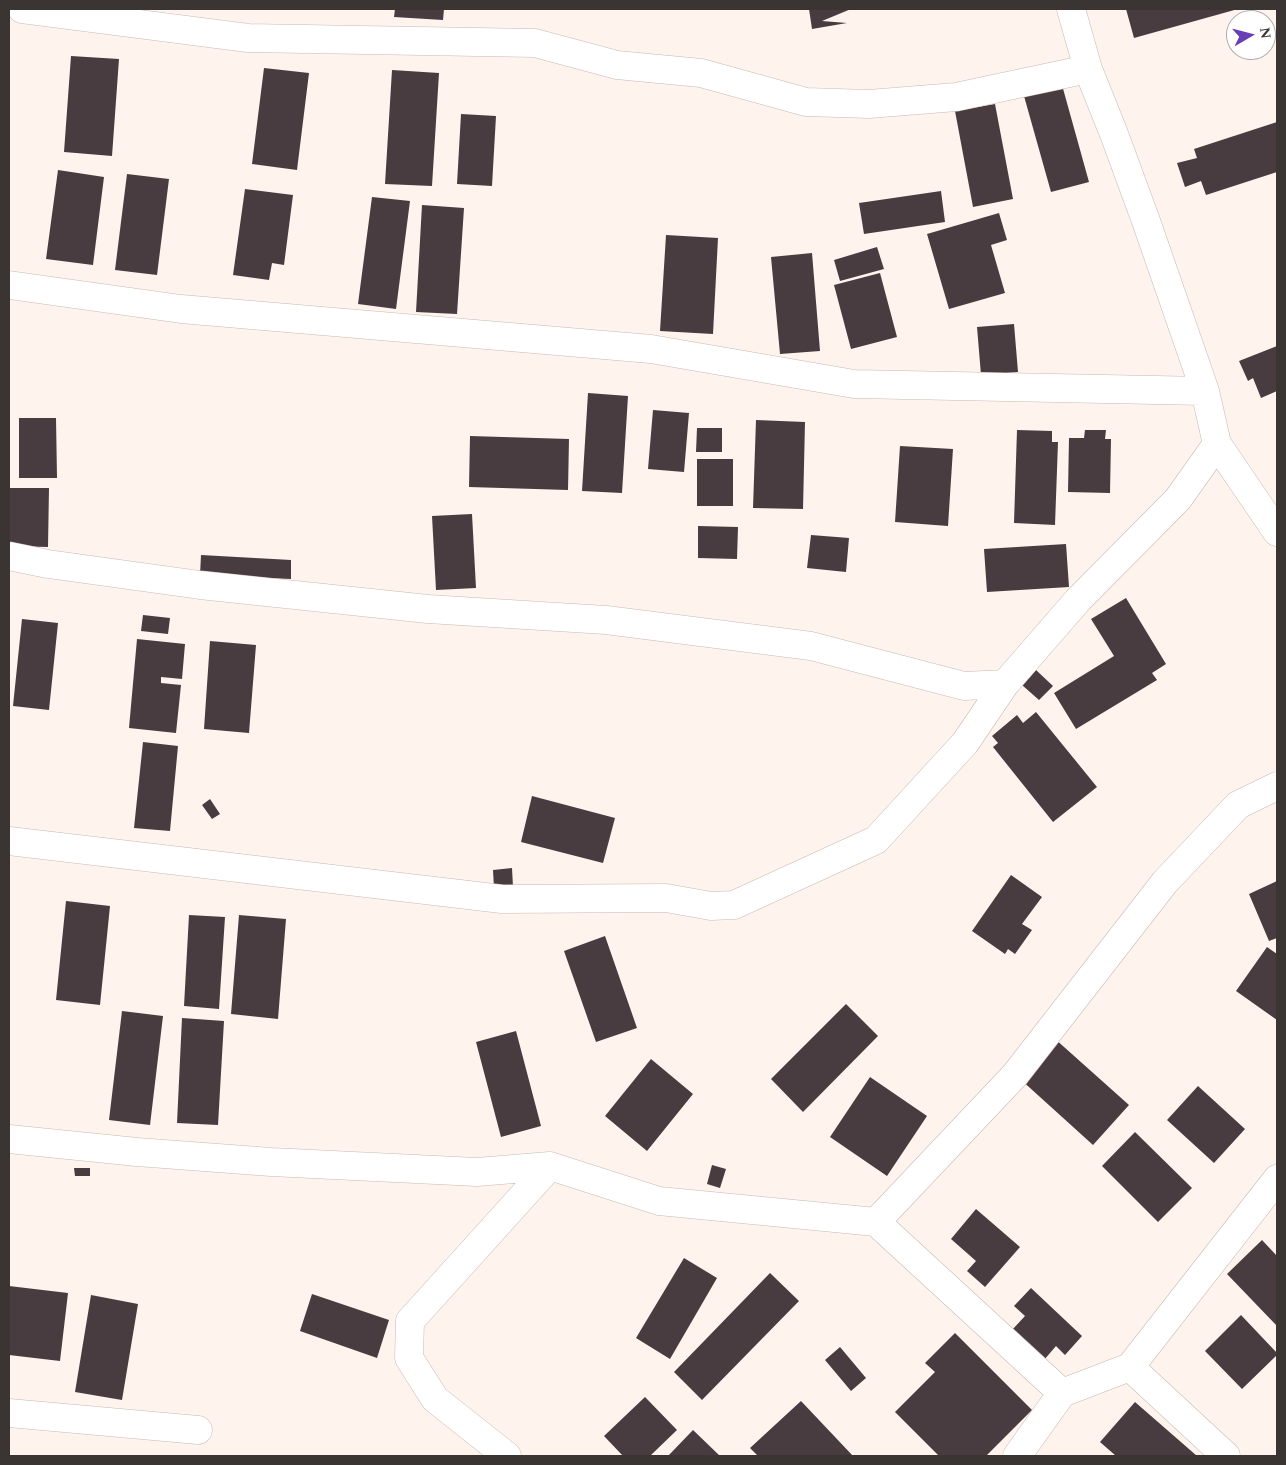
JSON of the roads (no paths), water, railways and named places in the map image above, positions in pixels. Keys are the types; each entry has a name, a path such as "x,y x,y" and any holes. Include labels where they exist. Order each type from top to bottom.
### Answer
{"street":[{"path":"22,9 248,38 535,44 617,65 701,72 806,102 869,104 956,97 1088,69"},
{"path":"1072,9 1088,69 1143,212 1205,391 1216,444 1277,532"},
{"path":"9,285 181,309 651,349 854,384 1205,391"},
{"path":"9,841 502,899 666,898 711,906 734,906 876,840 965,743 1004,684 1078,600 1178,499 1216,444"},
{"path":"9,556 48,564 200,585 428,609 606,620 704,632 811,646 964,686 1004,684"},
{"path":"876,1222 1015,1074 1165,882 1238,805 1277,786"},
{"path":"9,1139 137,1152 261,1161 477,1172 550,1166 659,1201 876,1222 1062,1393"},
{"path":"507,1456 435,1399 409,1358 410,1321 550,1166"},
{"path":"1017,1456 1062,1393 1130,1367 1277,1179"},
{"path":"1130,1367 1226,1456"},
{"path":"9,1413 198,1430"}]}
